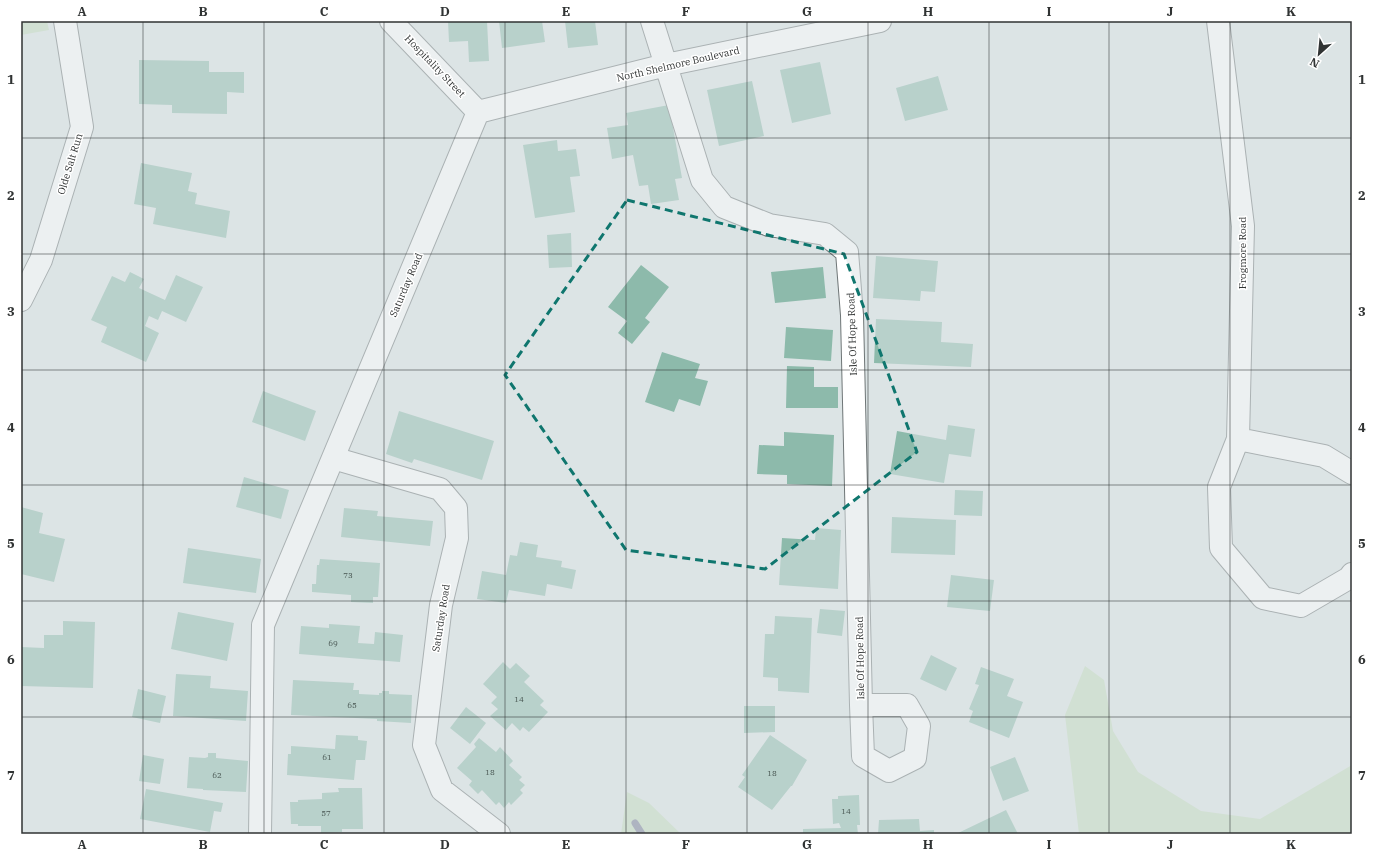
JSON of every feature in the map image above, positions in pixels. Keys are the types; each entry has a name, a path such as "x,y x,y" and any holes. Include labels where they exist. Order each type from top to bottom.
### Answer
{"street":[{"name":"Olde Salt Run","path":"21,300 41,260 82,127 65,21"},
{"name":"Hospitality Street","path":"391,21 478,112"},
{"name":"Isle Of Hope Road","path":"652,21 702,180 724,208 769,225 825,234 847,252 852,315 861,705"},
{"name":"North Shelmore Boulevard","path":"478,112 666,65 880,21"},
{"name":"Frogmore Road","path":"1218,21 1243,226 1238,439 1219,487 1221,548 1262,598 1301,606 1349,578 1352,574"},
{"name":"Saturday Road","path":"260,834 263,625 478,112"},
{"path":"1238,439 1324,456 1352,473"},
{"name":"Saturday Road","path":"333,458 440,489 456,508 457,538 441,605 424,745 442,790 499,834"}],"highlighted area":[{"path":"627,200 844,254 917,452 765,569 626,550 505,375"}],"green space":[{"path":"21,21 47,21 49,30 21,35"},
{"path":"1085,666 1104,680 1113,731 1138,772 1201,811 1260,819 1352,765 1352,834 1079,834 1065,715"},
{"path":"627,792 649,803 681,834 621,834"}],"building":[{"path":"448,21 487,21 489,61 469,62 468,41 449,42"},
{"path":"499,21 542,21 545,42 502,48"},
{"path":"565,21 595,21 598,45 568,48"},
{"path":"139,60 209,61 209,72 244,72 244,93 227,92 227,114 172,113 172,105 139,104"},
{"path":"820,62 831,114 792,123 780,70"},
{"path":"938,76 948,110 905,121 896,88"},
{"path":"752,81 764,136 719,146 707,90"},
{"path":"669,105 682,178 675,179 679,200 651,204 648,185 639,186 633,155 612,159 607,128 628,125 626,113"},
{"path":"557,140 558,151 576,149 580,176 570,177 575,212 535,218 523,145"},
{"path":"141,163 192,173 188,191 197,193 195,204 230,211 226,238 153,224 156,208 134,204"},
{"path":"571,233 572,267 549,268 547,235"},
{"path":"876,256 938,261 935,292 921,291 920,301 873,298"},
{"path":"641,265 669,287 645,318 650,322 632,344 618,333 627,321 608,307"},
{"path":"823,267 826,298 775,303 771,272"},
{"path":"130,272 144,279 139,288 165,300 176,275 203,287 186,322 162,311 158,320 149,316 145,326 159,333 146,362 101,342 107,327 91,320 112,276 125,282"},
{"path":"876,319 942,322 941,342 973,344 971,367 874,363"},
{"path":"786,327 833,330 831,361 784,358"},
{"path":"662,352 700,364 695,378 708,381 700,406 679,399 674,412 645,402"},
{"path":"787,366 814,367 814,387 838,387 838,408 786,408"},
{"path":"263,391 316,411 305,441 252,422"},
{"path":"399,411 494,441 482,480 414,459 412,463 386,454"},
{"path":"948,425 975,429 971,457 949,454 944,483 890,474 897,431 946,440"},
{"path":"784,432 834,435 832,486 787,484 787,475 757,474 759,445 784,446"},
{"path":"244,477 289,490 281,519 236,507"},
{"path":"955,490 983,491 982,516 954,515"},
{"path":"21,507 43,513 39,533 65,539 54,582 21,574"},
{"path":"344,508 378,511 377,516 433,521 430,546 341,537"},
{"path":"892,517 956,520 955,555 891,553"},
{"path":"816,528 841,530 838,589 779,585 782,538 815,540"},
{"path":"520,542 538,545 536,557 562,561 561,567 576,570 572,589 547,584 545,596 509,590 506,603 477,599 482,571 506,575 510,555 517,556"},
{"path":"188,548 261,559 256,593 183,583"},
{"path":"320,559 380,563 378,597 373,597 373,603 351,602 351,595 312,592 312,584 316,584 317,565 319,565"},
{"path":"951,575 994,580 990,611 947,607"},
{"path":"820,609 845,611 842,636 817,633"},
{"path":"178,612 234,623 227,661 171,649"},
{"path":"775,616 812,618 809,693 778,691 778,678 763,677 765,634 774,634"},
{"path":"63,621 95,622 93,688 21,686 21,647 44,648 44,635 63,635"},
{"path":"329,624 360,626 358,643 374,644 375,632 403,635 400,662 299,654 301,626 329,628"},
{"path":"931,655 957,668 946,691 920,679"},
{"path":"503,662 510,669 516,663 530,676 524,682 544,701 540,705 548,712 529,732 523,727 520,731 512,723 506,730 490,716 498,709 491,703 497,697 483,684"},
{"path":"981,667 1014,679 1007,696 1023,702 1009,738 969,722 973,711 969,709 979,685 975,684"},
{"path":"176,674 211,676 210,688 248,691 246,721 173,716"},
{"path":"293,680 354,683 353,690 359,690 359,694 379,695 382,691 389,691 389,694 412,695 411,723 377,721 377,719 291,715"},
{"path":"138,689 166,696 160,723 132,717"},
{"path":"744,706 775,706 775,732 744,733"},
{"path":"466,707 486,723 470,744 450,728"},
{"path":"336,735 358,736 358,740 367,741 365,760 356,760 354,780 287,775 288,754 291,754 291,746 335,749"},
{"path":"770,735 807,760 792,786 772,810 738,787 745,777 742,775"},
{"path":"479,738 496,752 500,747 513,761 509,765 522,777 519,780 525,785 520,790 523,793 511,805 509,802 504,808 499,802 496,805 482,790 478,794 469,785 472,781 457,768 476,747 474,744"},
{"path":"208,753 216,753 216,758 248,761 246,792 187,788 189,757 205,758 208,757"},
{"path":"143,755 164,759 160,784 139,781"},
{"path":"1015,757 1029,791 1003,801 990,767"},
{"path":"338,788 362,788 363,829 342,829 342,832 321,833 321,826 298,826 298,824 291,824 290,802 298,802 298,800 322,799 322,793 339,792"},
{"path":"146,789 223,803 221,812 214,811 210,832 140,819"},
{"path":"859,795 860,825 857,825 858,834 803,834 803,829 841,828 839,823 833,824 832,799 838,799 838,796"},
{"path":"1006,810 1018,834 956,834"},
{"path":"919,819 920,831 934,830 934,834 878,834 879,820"}],"waterway":[{"path":"635,823 642,834"}]}
